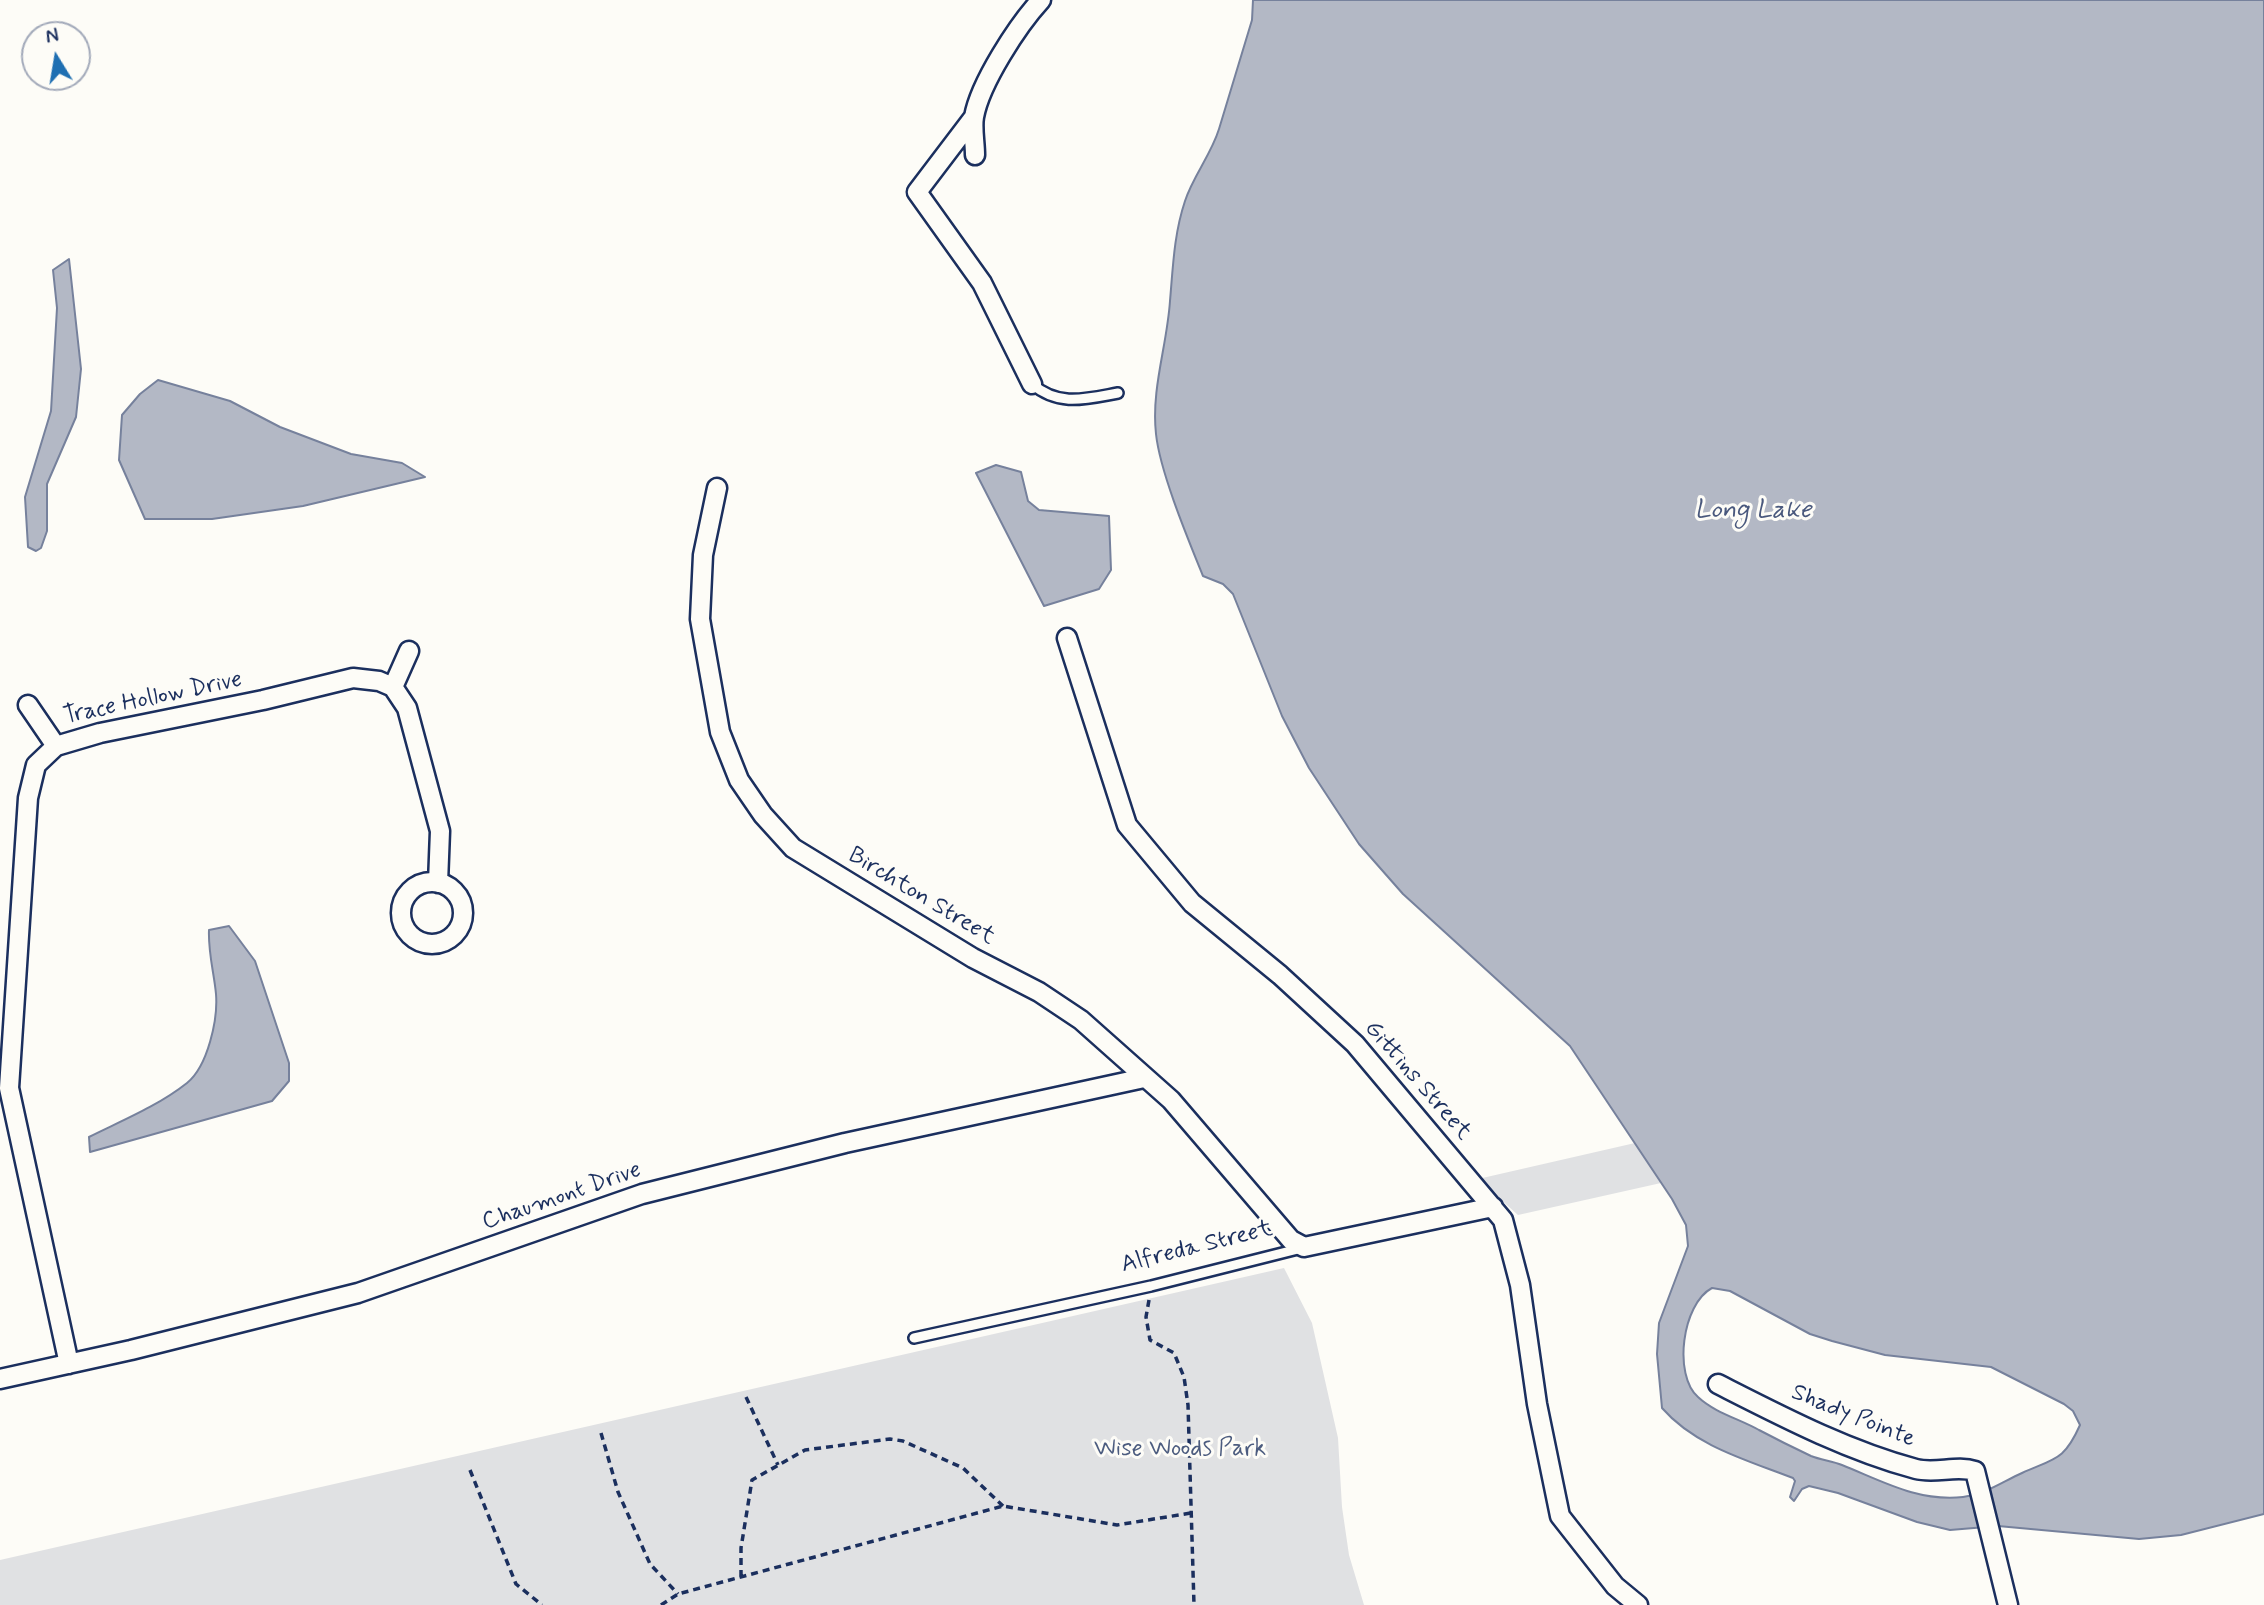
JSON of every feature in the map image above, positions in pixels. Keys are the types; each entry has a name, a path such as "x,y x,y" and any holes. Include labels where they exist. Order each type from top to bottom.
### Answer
{"street":[{"path":"1032,384 982,282 917,192 974,117 989,77 1010,40 1041,0"},
{"path":"974,117 975,155"},
{"name":"Birchton Street","path":"717,488 703,555 700,619 720,732 739,780 763,815 793,848 973,958 1039,992 1070,1013 1171,1100 1291,1240 1304,1247"},
{"name":"Gittins Street","path":"1067,638 1127,825 1192,903 1280,975 1354,1044 1503,1220 1521,1285 1537,1404 1560,1516 1615,1586 1638,1605"},
{"path":"409,651 393,687 407,708 440,831 438,883"},
{"name":"Trace Hollow Drive","path":"69,1364 9,1088 6,1032 28,798 36,765 56,746 100,733 263,700 353,678 379,681 393,687"},
{"path":"28,705 56,746"},
{"name":"Chaumont Drive","path":"0,1379 358,1293 642,1194 845,1143 1144,1077"},
{"name":"Alfreda Street","path":"1304,1247 1493,1207"},
{"name":"Shady Pointe","path":"1718,1384 1791,1422 1851,1448 1920,1470 1978,1478 2008,1605"}],"lane":[{"path":"1032,384 1044,394 1066,401 1118,393"},
{"name":"Alfreda Street","path":"914,1338 1151,1286 1304,1247"}],"path":[{"path":"1151,1286 1146,1317 1150,1340 1171,1350 1184,1377 1188,1405 1195,1605"},
{"path":"746,1397 778,1465"},
{"path":"601,1433 618,1492 650,1564 678,1594"},
{"path":"741,1577 741,1548 750,1486 755,1477 805,1450 897,1440 963,1468 1003,1506"},
{"path":"470,1470 516,1584 542,1605"},
{"path":"661,1605 678,1594 1003,1506 1117,1525 1191,1513"}],"green space":[{"path":"1635,1143 1661,1183 1518,1215 1478,1179"},
{"name":"Wise Woods Park","path":"1284,1268 1312,1323 1338,1438 1342,1507 1349,1555 1364,1605 0,1605 0,1560"}],"water":[{"name":"Long Lake","path":"1253,0 2264,0 2264,1514 2181,1535 2139,1539 1998,1526 1950,1530 1917,1522 1838,1493 1809,1486 1802,1489 1794,1501 1790,1497 1795,1481 1793,1478 1706,1442 1675,1421 1662,1408 1657,1354 1659,1323 1688,1246 1686,1225 1672,1199 1570,1046 1403,894 1359,844 1309,768 1282,716 1233,594 1223,584 1203,576 1163,467 1156,434 1157,384 1168,318 1178,226 1188,192 1219,129 1252,20","holes":["1712,1288 1730,1291 1810,1334 1832,1341 1885,1355 1991,1367 2064,1404 2073,1411 2080,1425 2069,1446 2051,1461 1987,1490 1963,1497 1947,1498 1915,1493 1811,1456 1712,1407 1690,1387 1685,1373 1684,1340 1694,1309 1702,1296"]},
{"path":"69,259 81,369 76,417 47,484 47,531 41,548 36,551 28,547 25,497 51,411 57,308 53,270"},
{"path":"158,380 230,401 280,427 351,454 402,463 425,477 303,506 212,519 145,519 119,460 122,415 140,394"},
{"path":"996,465 1021,472 1028,501 1039,510 1109,516 1111,570 1099,589 1044,606 976,473"},
{"path":"229,926 255,961 289,1063 289,1081 272,1101 90,1152 89,1137 164,1099 187,1083 201,1065 210,1042 216,1004 209,930"}]}
